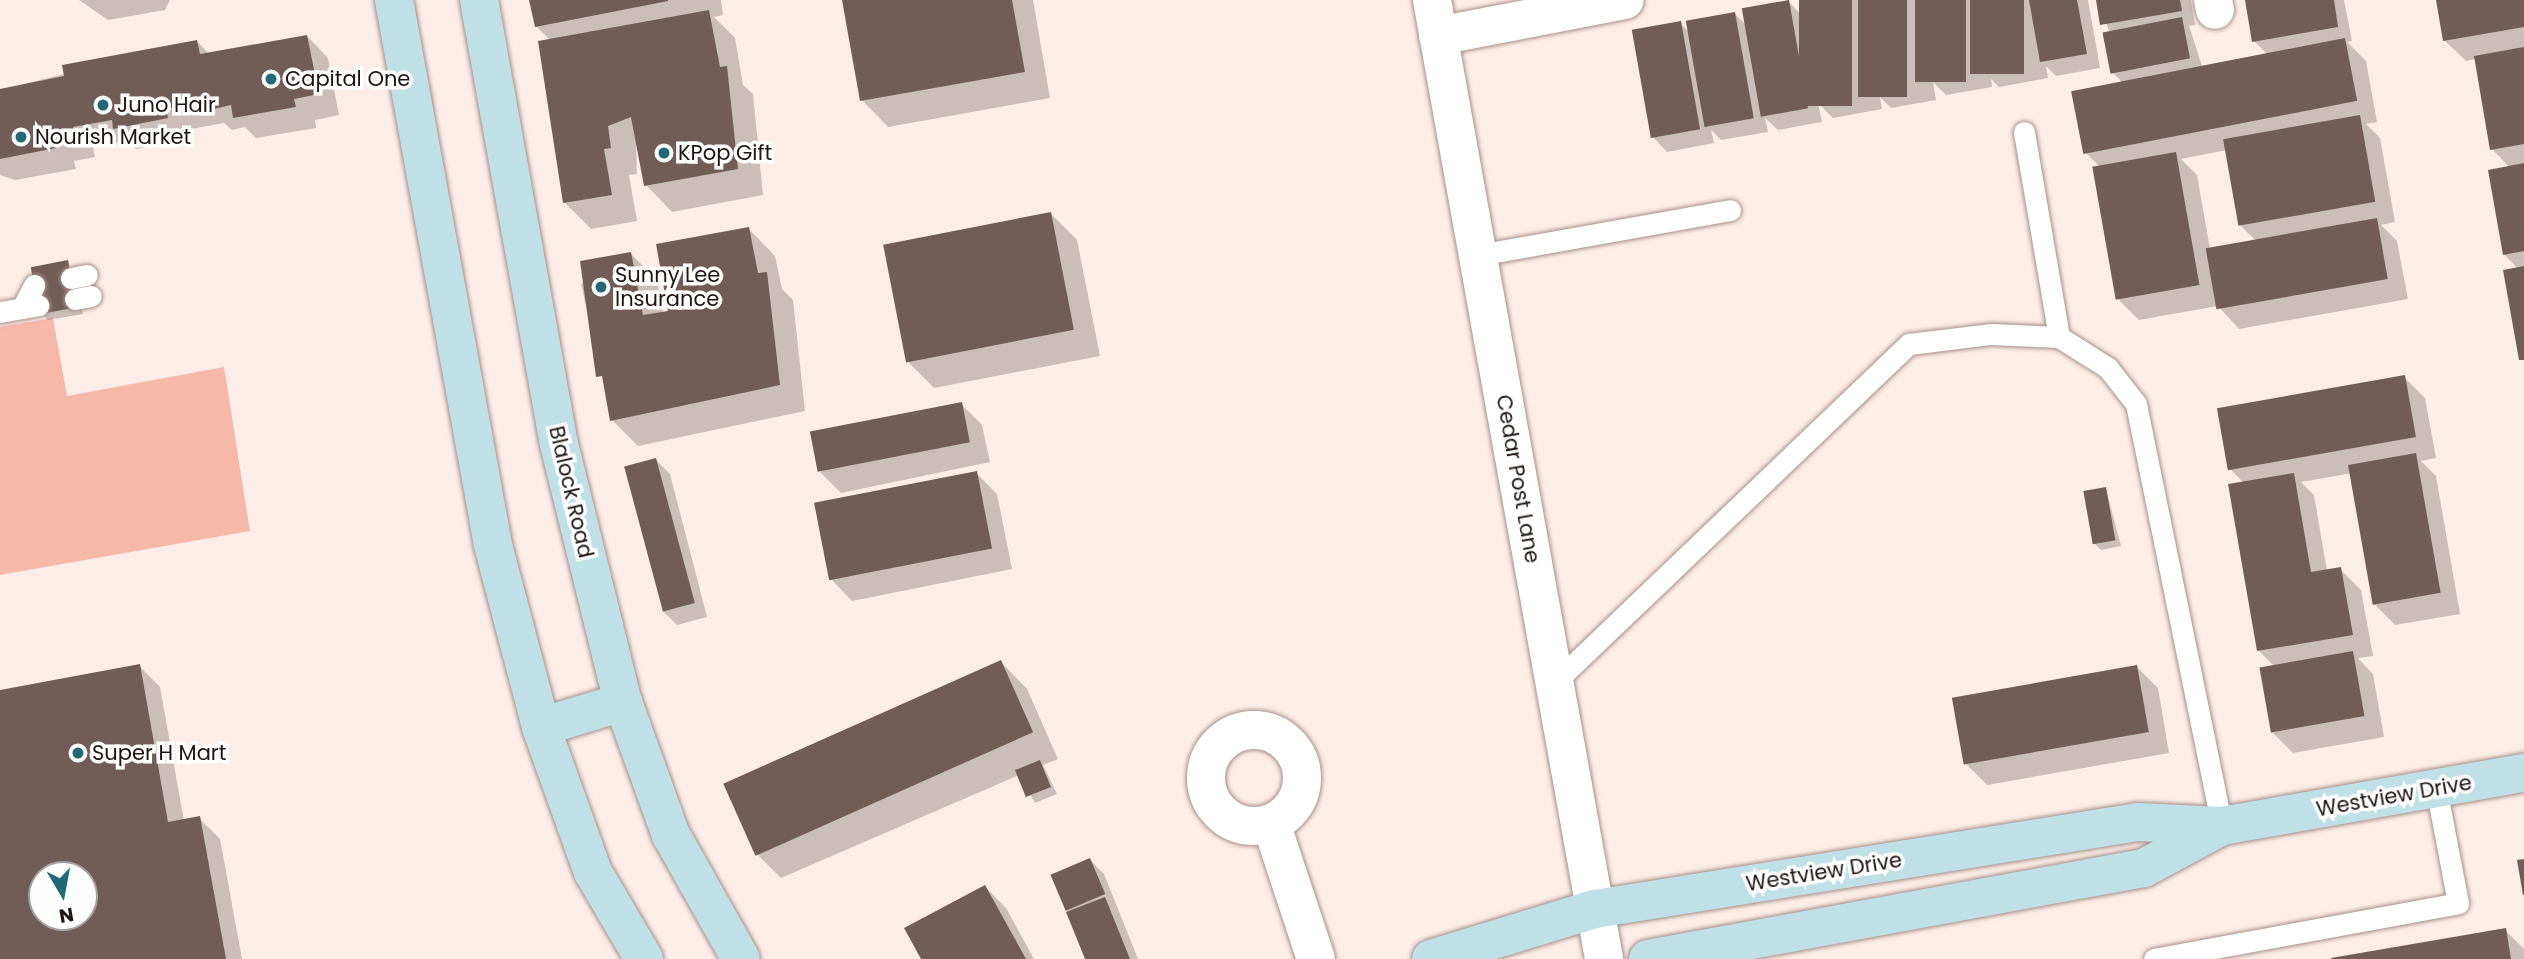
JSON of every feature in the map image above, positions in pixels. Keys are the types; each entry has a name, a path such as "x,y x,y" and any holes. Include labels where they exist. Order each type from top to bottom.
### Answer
{"main road":[{"path":"394,0 473,460 541,727 593,872 644,959"},
{"name":"Blalock Road","path":"479,0 559,444 624,702 671,835 741,959"},
{"path":"541,727 624,702"},
{"name":"Westview Drive","path":"1431,959 1595,909 2138,822 2222,826 2524,773"},
{"name":"Westview Drive","path":"1648,959 1783,947 2144,868 2222,826"}],"street":[{"path":"1435,18 1625,0"},
{"name":"Cedar Post Lane","path":"1435,18 1604,959"},
{"path":"1271,823 1317,959"}],"lane":[{"path":"2024,132 2059,337"},
{"path":"1478,255 1730,210"},
{"path":"0,312 32,300"},
{"path":"1554,683 1634,602 1909,344 1991,334 2059,337 2108,368 2136,404 2222,826"},
{"path":"2154,959 2458,903 2436,789"}],"shaded area":[{"path":"53,318 67,396 224,367 250,531 0,575 0,327"}],"building":[{"path":"529,0 668,0 668,1 535,27"},
{"path":"842,0 1012,0 1025,72 860,101"},
{"path":"1789,0 1808,108 1761,117 1742,8"},
{"path":"1799,0 1852,0 1852,106 1799,106"},
{"path":"1858,0 1907,0 1907,97 1858,97"},
{"path":"1915,0 1966,0 1966,82 1915,82"},
{"path":"1970,0 2024,0 2024,74 1970,74"},
{"path":"2029,0 2077,0 2087,54 2040,62"},
{"path":"2096,0 2180,0 2182,11 2100,25"},
{"path":"2245,0 2334,0 2338,27 2252,42"},
{"path":"2436,0 2524,0 2524,27 2443,41"},
{"path":"709,10 720,67 727,66 738,169 644,186 631,117 608,126 611,148 604,149 612,195 563,203 538,41"},
{"path":"1735,12 1754,118 1705,127 1686,21"},
{"path":"2182,17 2190,58 2111,74 2102,32"},
{"path":"1681,21 1700,129 1651,138 1632,30"},
{"path":"307,35 319,94 294,99 296,107 233,118 231,105 209,110 209,101 166,109 168,118 113,129 112,120 73,127 76,136 54,140 56,148 0,159 0,89 64,76 62,65 197,40 200,54"},
{"path":"2345,38 2357,101 2083,154 2071,91"},
{"path":"2524,47 2524,144 2490,150 2474,56"},
{"path":"2360,115 2375,202 2238,226 2223,139"},
{"path":"2176,152 2199,285 2116,300 2092,167"},
{"path":"2524,163 2524,251 2503,255 2488,170"},
{"path":"1051,212 1074,330 906,362 883,245"},
{"path":"2377,218 2388,279 2216,309 2206,248"},
{"path":"749,227 758,273 767,272 780,385 610,421 602,376 596,377 580,261 631,252 643,315 668,311 656,244"},
{"path":"68,260 77,307 40,314 31,267"},
{"path":"2524,266 2524,360 2519,360 2503,270"},
{"path":"2405,375 2416,437 2228,470 2217,408"},
{"path":"962,402 970,442 818,472 810,432"},
{"path":"2416,453 2441,593 2373,605 2348,465"},
{"path":"656,458 695,603 663,611 624,467"},
{"path":"977,471 992,549 829,580 814,503"},
{"path":"2294,473 2311,572 2341,567 2353,635 2257,651 2228,484"},
{"path":"2106,487 2115,540 2093,544 2083,491"},
{"path":"2353,651 2364,716 2271,732 2259,667"},
{"path":"1001,660 1033,732 755,856 723,784"},
{"name":"Super H Mart","path":"140,664 168,822 200,816 226,959 0,959 0,690"},
{"path":"2137,665 2149,732 1964,765 1952,698"},
{"path":"1040,760 1051,787 1026,797 1015,770"},
{"path":"1090,858 1105,894 1066,911 1050,875"},
{"path":"2524,859 2524,895 2523,895 2517,860"},
{"path":"985,885 1026,959 921,959 904,928"},
{"path":"1105,897 1130,959 1085,959 1066,912"},
{"path":"2506,928 2511,959 2331,959 2331,958"}],"place":[{"name":"Capital One","path":"271,79"},
{"name":"Juno Hair","path":"103,105"},
{"name":"Nourish Market","path":"21,137"},
{"name":"KPop Gift","path":"664,153"},
{"name":"Sunny Lee Insurance","path":"601,287"},
{"name":"Super H Mart","path":"78,753"}]}
